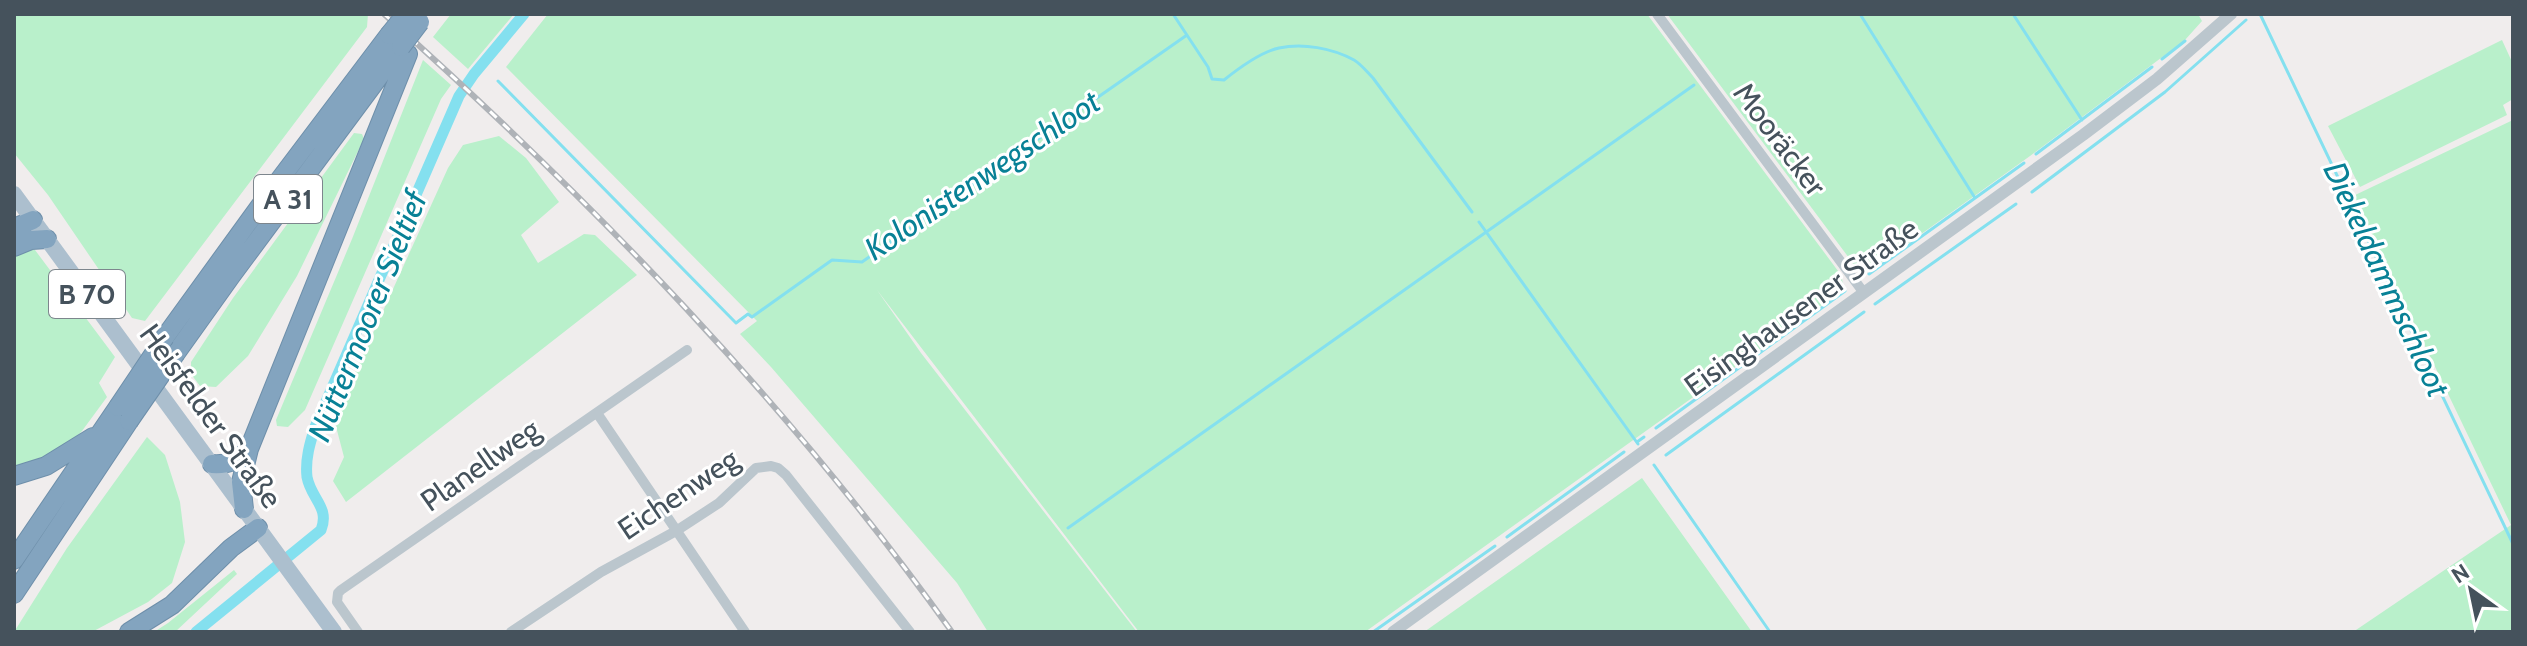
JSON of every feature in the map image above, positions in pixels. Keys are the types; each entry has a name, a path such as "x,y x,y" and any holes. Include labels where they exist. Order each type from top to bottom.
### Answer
{"highway":[{"name":"A 31","path":"14,594 124,414 268,195 409,31"},
{"path":"244,509 241,482 249,449 409,31"},
{"path":"14,228 33,220"},
{"path":"14,247 31,240 47,239"},
{"name":"A 31","path":"14,560 102,430 124,414"},
{"path":"14,476 46,466 102,430"},
{"path":"212,464 228,465 240,459 249,449"},
{"path":"129,632 172,605 231,548 258,528"}],"main road":[{"name":"Heisfelder Straße","path":"14,194 334,632"}],"street":[{"name":"Mooräcker","path":"1657,14 1864,293"},
{"name":"Eisinghausener Straße","path":"1393,632 2120,107 2231,14"},
{"name":"Planellweg","path":"358,632 337,602 341,590 687,350"},
{"path":"597,413 745,632"},
{"name":"Eichenweg","path":"518,630 601,572 676,531 719,503 752,471 763,466 778,468 910,632"}],"green space":[{"path":"14,14 368,14 367,27 145,321 132,318 48,195 14,153"},
{"path":"451,14 514,14 468,69 433,37"},
{"path":"548,14 1647,14 1841,275 1843,284 1840,292 1365,632 1139,632 877,290 921,353 1137,632 988,632 957,583 740,334 757,321 506,67"},
{"path":"1667,14 2198,14 2202,21 2185,40 2030,156 1885,260 1863,271 1855,266"},
{"path":"2502,40 2513,64 2513,99 2503,105 2507,115 2360,187 2328,126"},
{"path":"423,60 451,85 441,99 305,410 288,427 277,426 276,420"},
{"path":"2513,120 2513,632 2353,632 2511,525 2353,196"},
{"path":"354,133 362,134 364,139 297,276 248,356 216,387 200,386 191,374 191,362 233,298"},
{"path":"499,136 526,158 559,202 521,235 538,263 584,234 595,235 637,275 346,502 333,481 344,457 334,419 448,168 463,145"},
{"path":"14,250 35,250 115,357 99,383 107,397 82,431 65,449 14,472"},
{"path":"147,437 165,455 180,502 185,542 172,583 148,602 92,632 14,632 67,548"},
{"path":"1642,478 1752,632 1424,632"},
{"path":"234,570 237,574 175,632 154,632 168,623"}],"waterway":[{"name":"Nüttermoorer Sieltief","path":"196,632 321,530 322,509 307,477 308,451 315,427 459,96 524,14"},
{"name":"Kolonistenwegschloot","path":"1173,14 1208,67 1212,79 1224,80 1257,57 1288,47 1307,46 1327,50 1357,62 1373,78 1472,212"},
{"path":"1860,14 1975,198"},
{"path":"2013,14 2082,120"},
{"name":"Diekeldammschloot","path":"2260,14 2513,544"},
{"path":"2032,192 2165,92 2246,20"},
{"name":"Kolonistenwegschloot","path":"498,81 736,323 748,314 752,317 832,260 862,262 1187,35"},
{"path":"2162,59 2185,41"},
{"path":"2036,154 2152,67"},
{"path":"1068,528 1694,85"},
{"path":"1869,274 2024,163"},
{"path":"1875,304 2016,204"},
{"name":"Kolonistenwegschloot","path":"1479,222 1638,444"},
{"path":"1656,428 1845,291"},
{"path":"1666,455 1864,312"},
{"path":"1637,442 1644,437"},
{"path":"1507,537 1624,452"},
{"name":"Kolonistenwegschloot","path":"1654,465 1770,632"},
{"path":"1373,632 1495,546"}],"railway":[{"path":"384,14 538,157 685,308 824,466 952,632"}]}
